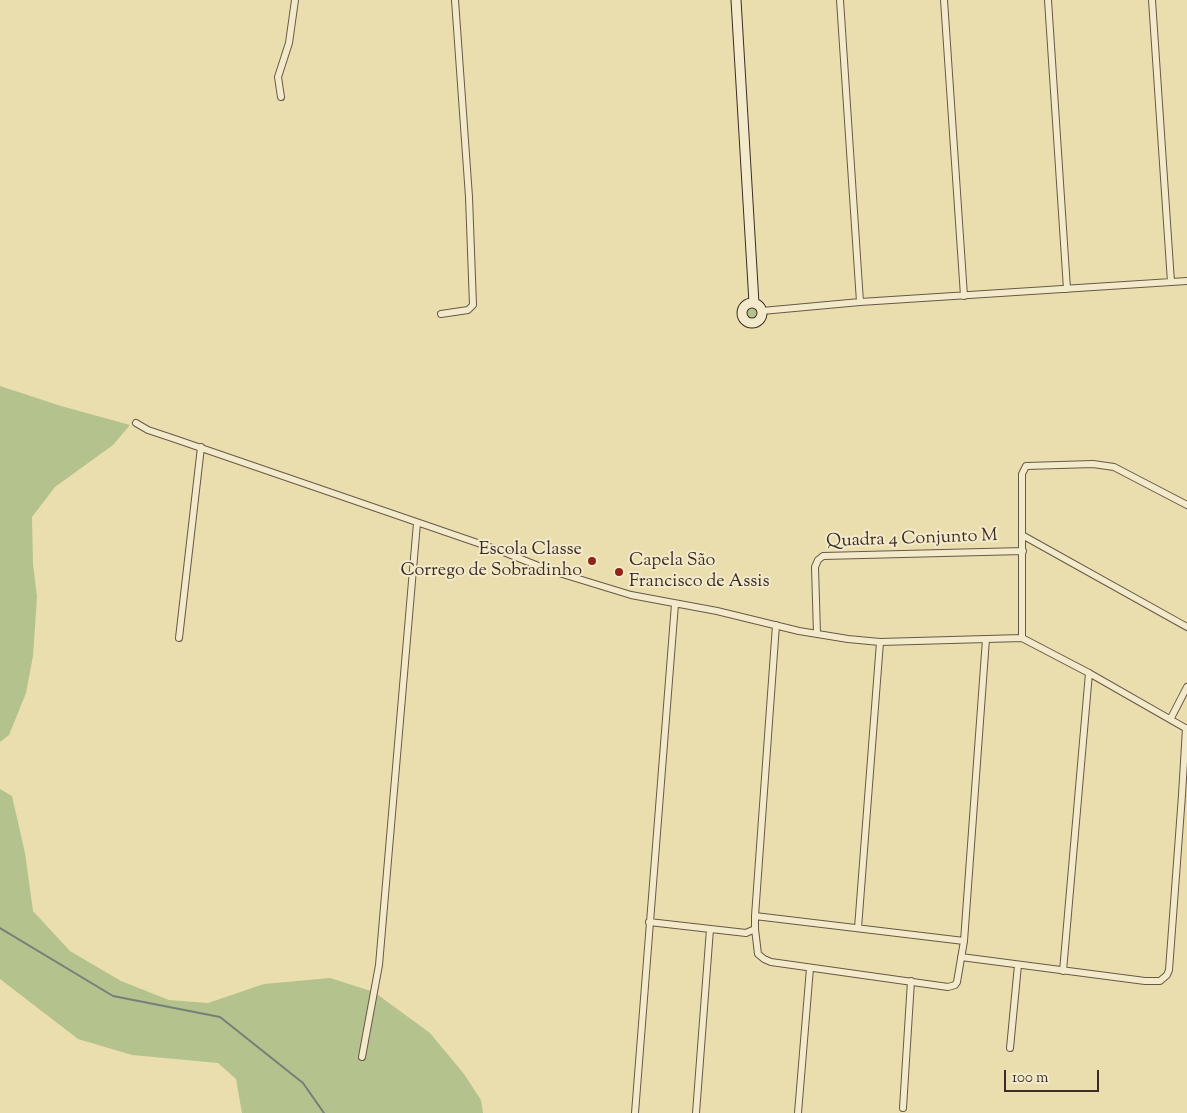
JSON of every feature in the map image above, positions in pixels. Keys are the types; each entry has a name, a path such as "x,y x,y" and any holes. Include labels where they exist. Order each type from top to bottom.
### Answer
{"street":[{"path":"281,97 278,77 289,44 295,0"},
{"path":"441,314 468,310 472,307 473,303 470,197 455,0"},
{"path":"736,0 754,303"},
{"path":"840,0 860,302"},
{"path":"944,0 964,296"},
{"path":"1048,0 1067,289"},
{"path":"1152,0 1171,282"},
{"path":"762,311 860,302 1187,281"},
{"path":"750,303 754,303 762,311 757,322 750,323 743,319 741,311 750,303"},
{"path":"136,423 148,430 501,551 546,569 606,588 817,634 880,642 1022,638 1171,718 1186,729 1169,970 1167,975 1160,981 1154,982 961,957"},
{"path":"179,638 201,447"},
{"path":"1022,638 1022,472 1024,468 1030,464 1092,464 1114,467 1187,505"},
{"path":"362,1057 379,965 417,523"},
{"path":"1022,535 1187,627"},
{"name":"Quadra 4 Conjunto M","path":"817,634 815,567 818,560 823,556 1023,551"},
{"path":"635,1113 675,604"},
{"path":"776,625 755,916 757,949 760,956 771,962 948,987 955,985 959,977 964,940 986,639"},
{"path":"858,928 880,642"},
{"path":"1063,971 1089,673"},
{"path":"1171,718 1187,687"},
{"path":"755,916 964,940"},
{"path":"650,922 746,932 755,929"},
{"path":"696,1113 710,929"},
{"path":"1010,1048 1018,965"},
{"path":"798,1113 810,968"},
{"path":"903,1108 911,981"}],"green space":[{"path":"748,305 754,305 759,310 757,319 748,321 743,316 743,310"},
{"path":"0,386 61,406 130,425 113,445 55,487 32,517 33,564 37,597 33,656 26,693 9,735 0,742"},
{"path":"0,789 12,796 25,853 33,911 70,951 121,981 169,1000 208,1003 264,984 330,978 374,992 430,1033 464,1074 481,1100 483,1113 242,1113 236,1079 218,1063 132,1055 78,1039 0,979"}],"waterway":[{"path":"0,928 113,996 220,1017 303,1083 324,1113"}],"place":[{"name":"Escola Classe Corrego de Sobradinho","path":"592,561"},
{"name":"Capela São Francisco de Assis","path":"619,572"}]}
